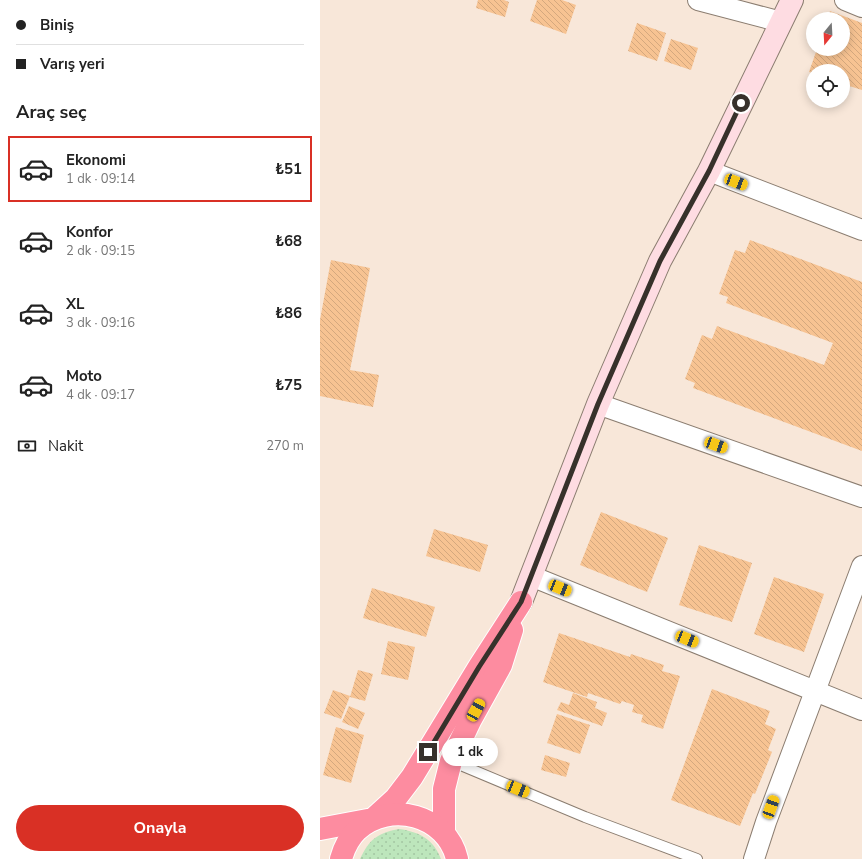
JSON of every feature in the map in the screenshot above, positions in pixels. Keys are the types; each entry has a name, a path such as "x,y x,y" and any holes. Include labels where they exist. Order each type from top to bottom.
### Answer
{"highway":[{"path":"456,850 444,789 451,761 470,721 501,665 521,602"},
{"path":"341,859 346,845 357,830 373,819 396,798 412,777 479,667 521,602"},
{"path":"320,829 391,814 410,814 428,821 456,850"}],"street":[{"path":"698,0 781,22"},
{"path":"521,602 598,404 660,261 709,171 792,0"},
{"path":"845,0 862,7"},
{"path":"709,171 862,230"},
{"path":"598,404 862,497"},
{"path":"754,859 814,691 862,566"},
{"path":"531,576 862,710"}],"lane":[{"path":"451,761 585,816 697,859"}],"green space":[{"path":"399,829 413,832 425,838 434,846 441,859 360,859 367,846 375,838"}],"building":[{"path":"478,0 504,0 509,2 505,17 476,8"},
{"path":"537,0 562,0 576,5 566,34 530,21"},
{"path":"850,18 862,23 862,90 850,86 850,64 812,64 815,56 850,56"},
{"path":"637,23 666,33 657,61 628,51"},
{"path":"671,39 698,48 691,70 664,61"},
{"path":"750,240 862,282 862,451 693,388 695,383 685,379 702,335 712,339 717,326 824,365 833,343 726,303 728,297 719,294 735,250 745,253"},
{"path":"331,260 370,268 350,370 379,375 373,407 320,396 320,320"},
{"path":"601,512 668,538 647,592 580,565"},
{"path":"434,529 488,545 480,572 426,556"},
{"path":"699,545 752,563 732,622 679,605"},
{"path":"774,577 824,594 804,652 754,634"},
{"path":"372,588 435,607 426,637 363,618"},
{"path":"559,633 630,657 631,654 664,665 662,671 680,676 663,729 641,722 643,715 632,712 634,705 622,701 620,704 588,693 587,697 543,682"},
{"path":"388,641 415,647 408,680 381,674"},
{"path":"358,670 373,674 365,701 350,697"},
{"path":"712,689 770,711 765,724 776,729 768,750 772,752 740,826 671,800"},
{"path":"333,690 350,696 341,719 324,713"},
{"path":"573,693 597,702 595,708 607,713 602,726 557,710 561,702 569,705"},
{"path":"349,706 365,713 358,729 342,722"},
{"path":"557,714 590,725 580,754 547,743"},
{"path":"336,727 364,735 351,783 323,775"},
{"path":"545,755 570,763 566,777 541,770"}],"route":[{"path":"428,752 479,667 521,602 598,404 660,261 709,171 741,103"}]}
